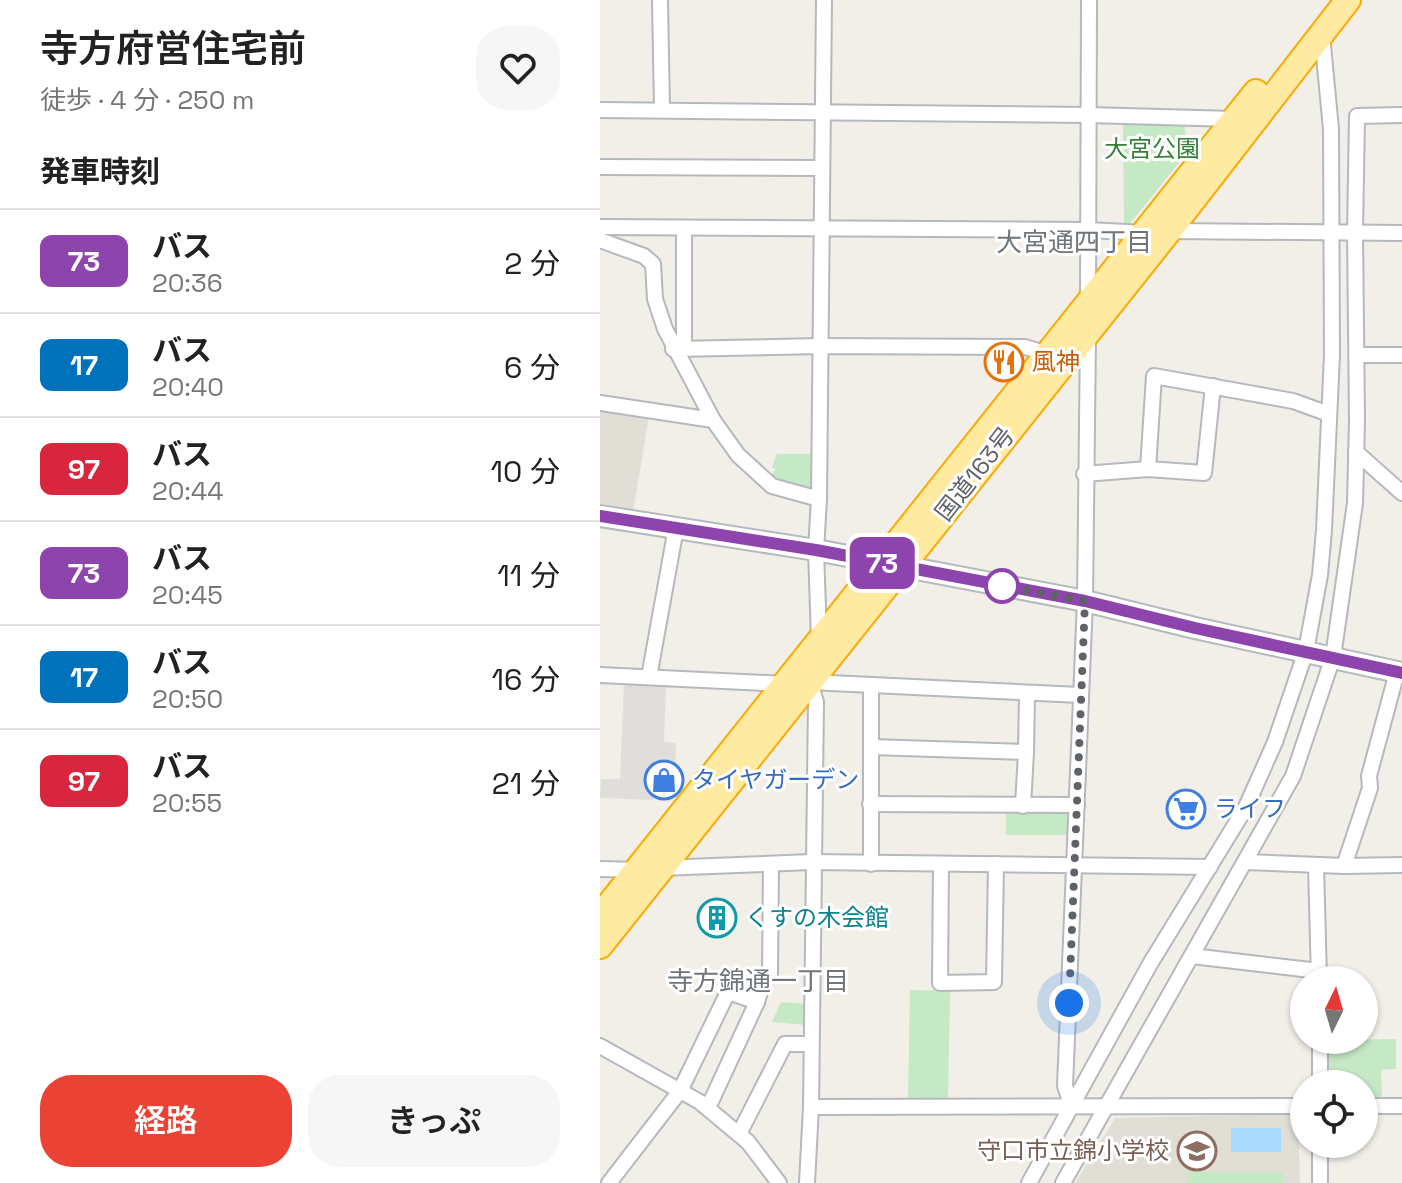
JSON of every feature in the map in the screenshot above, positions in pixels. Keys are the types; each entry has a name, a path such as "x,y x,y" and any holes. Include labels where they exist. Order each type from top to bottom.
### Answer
{"highway":[{"name":"国道163号","path":"600,916 819,643 891,565 1088,331 1234,119 1329,0"},
{"name":"国道163号","path":"600,946 810,682 1045,353 1088,301 1157,232 1348,0"}],"main road":[{"path":"600,516 816,550 1085,601 1400,672"}],"street":[{"path":"660,0 662,110"},
{"path":"819,643 816,550 820,229 825,112 824,0"},
{"path":"1072,1107 1065,1086 1085,601 1089,0"},
{"path":"1029,1183 1150,964 1246,807 1269,755 1306,651 1320,575 1329,414 1331,129 1322,33"},
{"path":"600,110 1234,119"},
{"path":"1063,1183 1293,776 1333,657 1355,503 1357,116 1402,115"},
{"path":"600,167 822,168"},
{"path":"600,227 1402,233"},
{"path":"679,349 684,228"},
{"path":"600,240 644,256 653,264 659,313 713,420 738,455 772,486 819,499"},
{"path":"679,349 1025,347 1045,353"},
{"path":"1357,355 1402,355"},
{"path":"1148,469 1154,376 1293,401 1329,414"},
{"path":"1084,474 1148,469 1204,473 1213,386"},
{"path":"600,403 713,420"},
{"path":"1356,452 1402,493"},
{"path":"649,677 676,528"},
{"path":"1344,866 1370,788 1369,776 1400,672"},
{"path":"600,675 785,684"},
{"path":"807,1183 811,1107 816,702 810,682 1080,695"},
{"path":"871,686 871,864"},
{"path":"1023,806 1027,694"},
{"path":"872,747 1026,752"},
{"path":"870,804 1077,805"},
{"path":"600,869 812,862 1210,867"},
{"path":"1245,862 1402,865"},
{"path":"708,1108 757,1002 764,979 770,974 771,864"},
{"path":"941,865 940,983 994,982 996,864"},
{"path":"1316,865 1319,966"},
{"path":"1192,956 1290,971"},
{"path":"609,1183 680,1091 728,992 757,1002"},
{"path":"739,1134 785,1044 811,1044"},
{"path":"600,1046 708,1108 739,1134 779,1183"},
{"path":"811,1107 1290,1106"},
{"path":"1378,1106 1402,1106"},
{"path":"1320,1158 1320,1183"}],"shaded area":[{"path":"600,407 649,416 633,512 600,507"},
{"path":"624,683 666,685 664,742 676,743 675,769 655,769 654,800 600,798 601,779 620,779"},
{"name":"守口市立錦小学校","path":"1290,1114 1290,1158 1299,1158 1300,1183 1075,1183 1115,1118"}],"green space":[{"name":"大宮公園","path":"1123,120 1185,121 1186,154 1128,226 1124,225"},
{"path":"777,454 814,454 813,490 799,490 770,479"},
{"path":"1006,812 1067,812 1067,835 1006,835"},
{"path":"910,990 950,991 948,1100 908,1099"},
{"path":"781,1002 808,1004 806,1025 772,1022"},
{"path":"1378,1039 1396,1039 1396,1069 1381,1070 1382,1097 1378,1097 1378,1070 1323,1070 1322,1054 1378,1054"},
{"path":"1187,1172 1283,1172 1283,1183 1187,1183"}],"water":[{"path":"1231,1128 1281,1128 1281,1152 1231,1152"}],"bus line":[{"name":"73","path":"600,516 816,550 1085,601 1402,673"}],"place":[{"name":"風神","path":"1004,362"},
{"name":"タイヤガーデン","path":"664,780"},
{"name":"ライフ","path":"1186,809"},
{"name":"くすの木会館","path":"717,918"},
{"name":"守口市立錦小学校","path":"1197,1151"}],"district":[{"name":"大宮通四丁目","path":"1074,242"},
{"name":"寺方錦通一丁目","path":"758,981"}],"route":[{"path":"1002,586 993,584 1085,601 1069,1003"}]}
